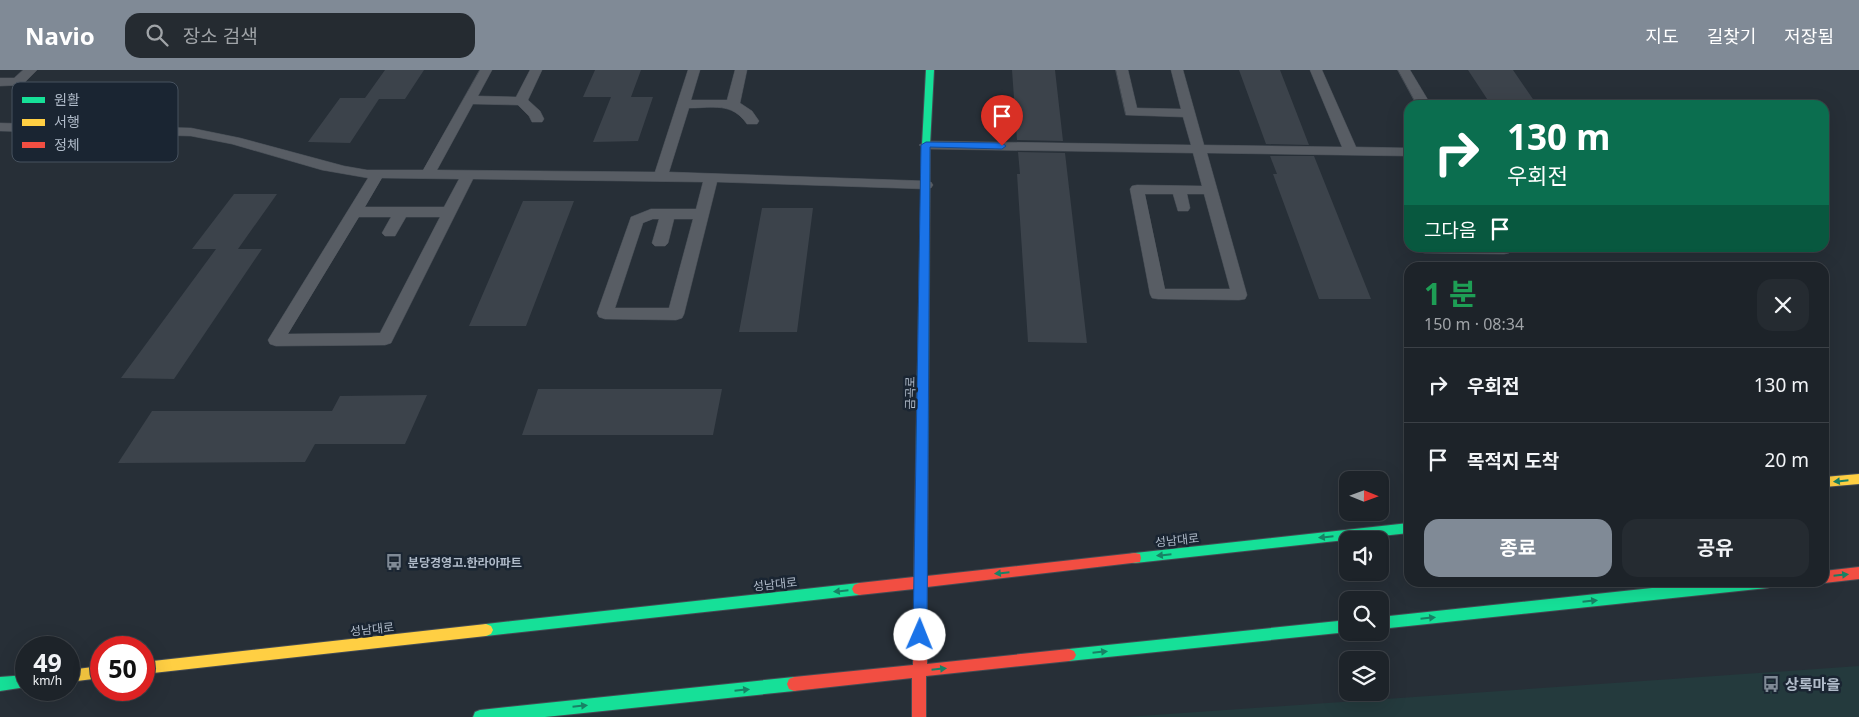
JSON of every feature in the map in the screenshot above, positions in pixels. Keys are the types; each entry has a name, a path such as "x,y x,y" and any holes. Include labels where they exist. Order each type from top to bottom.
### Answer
{"main road":[{"name":"금곡로","path":"919,717 926,145 930,70"},
{"path":"1829,482 1859,479"},
{"name":"성남대로","path":"155,667 1404,529"},
{"path":"1829,576 1859,573"},
{"path":"1389,622 1719,587"},
{"path":"480,717 1339,627"},
{"path":"0,684 15,682"}],"lane":[{"path":"0,82 17,82 31,70"},
{"path":"427,176 486,70"},
{"path":"521,101 536,70"},
{"path":"661,176 694,70"},
{"path":"733,104 741,70"},
{"path":"1122,70 1130,112 1164,108 1188,113"},
{"path":"1177,70 1197,149 1209,190 1239,295 1158,294 1137,189 1209,190"},
{"path":"1316,70 1351,151"},
{"path":"1404,70 1421,100"},
{"path":"469,100 521,101 535,114 537,119"},
{"path":"684,104 733,104 747,114 752,121"},
{"path":"178,132 216,136 272,153 343,171 378,174 427,176 661,176 926,185"},
{"path":"926,145 1351,151 1404,156"},
{"path":"378,174 276,340 385,339 468,176"},
{"path":"702,214 651,214 636,220 605,314 676,314 702,214 711,178"},
{"path":"1179,190 1183,208"},
{"path":"354,212 449,212"},
{"path":"390,233 401,212"},
{"path":"660,244 668,214"}],"green space":[{"path":"1859,666 1859,717 1126,717 1356,701 1389,701 1389,699"}],"building":[{"path":"385,70 424,70 405,99 379,99 350,143 308,142 340,98 365,98"},
{"path":"595,70 641,70 631,97 653,97 638,141 593,142 611,97 583,97"},
{"path":"1012,70 1055,70 1063,141 1017,140"},
{"path":"1239,70 1280,70 1309,145 1266,144"},
{"path":"1468,70 1513,70 1534,100 1488,100"},
{"path":"1018,152 1065,153 1087,343 1028,342 1017,174 1020,174"},
{"path":"1270,156 1314,156 1371,299 1319,299 1273,174 1277,174"},
{"path":"234,194 277,194 238,249 262,249 174,379 121,378 216,249 192,249"},
{"path":"523,201 574,201 526,326 469,326"},
{"path":"762,208 813,208 797,332 739,332"},
{"path":"538,389 722,389 713,435 522,435"},
{"path":"427,395 405,444 315,444 305,462 118,463 152,411 332,411 340,396"}],"traffic: fast":[{"path":"922,458 926,145 930,70"},
{"path":"1135,558 1404,529"},
{"path":"1389,622 1720,587"},
{"path":"486,630 859,589"},
{"path":"1069,655 1339,627"},
{"path":"0,684 15,682"},
{"path":"480,717 794,684"}],"traffic: slow":[{"path":"1829,482 1859,479"},
{"path":"155,667 486,630"},
{"path":"80,675 90,673"}],"traffic: jam":[{"path":"919,717 922,458"},
{"path":"859,589 1135,558"},
{"path":"1829,576 1859,573"},
{"path":"794,684 1069,655"}],"place":[{"name":"분당경영고.한라아파트","path":"394,562"},
{"name":"상록마을","path":"1771,684"}],"route":[{"path":"920,635 926,145 1002,146"}]}
